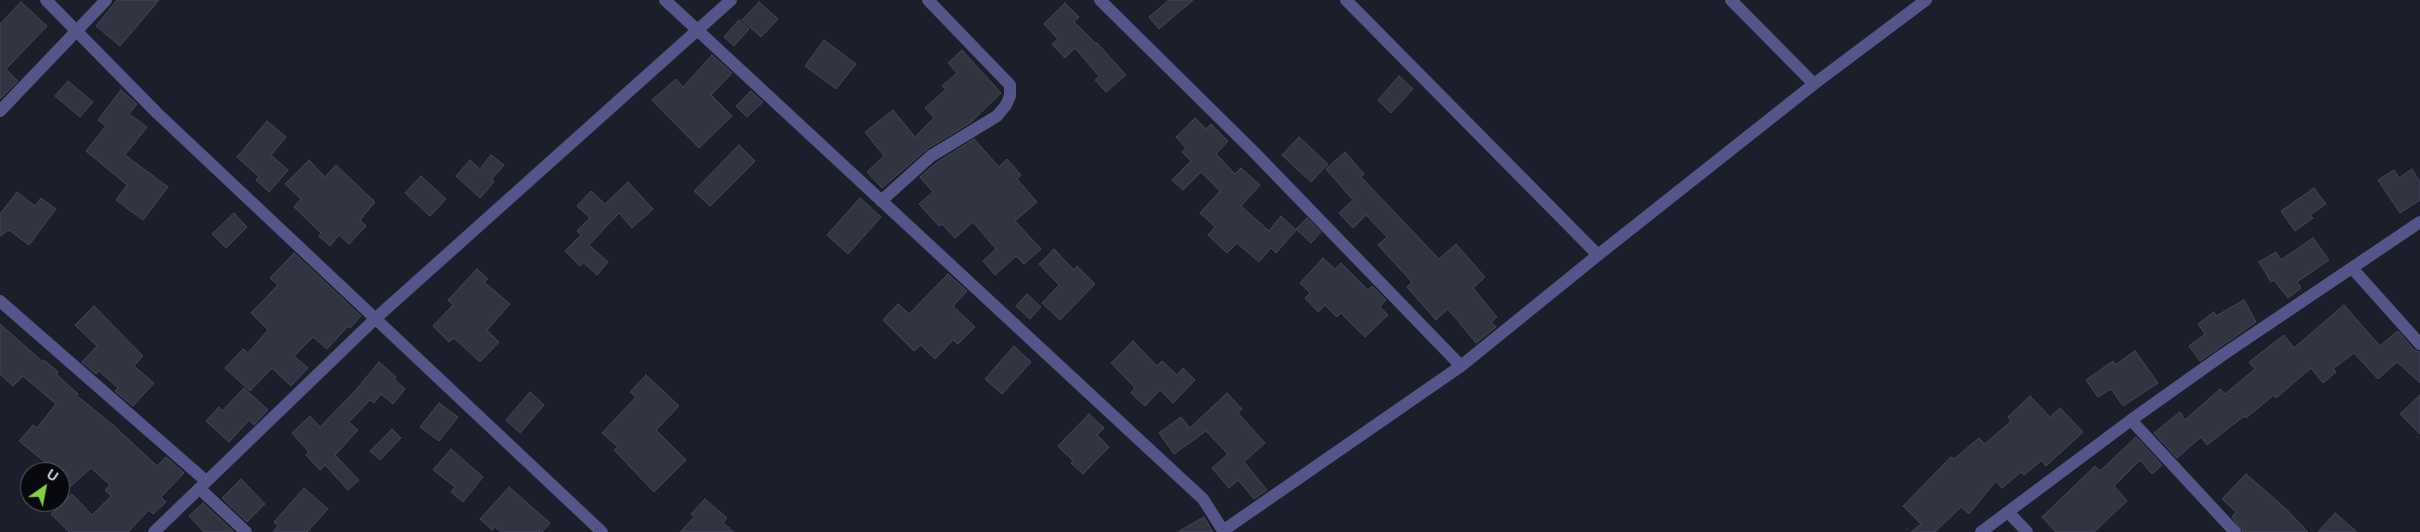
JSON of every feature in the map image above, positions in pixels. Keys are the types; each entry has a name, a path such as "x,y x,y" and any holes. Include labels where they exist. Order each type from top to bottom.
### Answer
{"street":[{"path":"46,0 157,113 602,532"},
{"path":"0,111 106,0"},
{"path":"665,0 697,32 1202,499 1224,531 1461,366 1814,84 1926,0"},
{"path":"154,532 376,318 731,0"},
{"path":"881,201 931,156 997,116 1006,106 1010,96 1010,85 928,0"},
{"path":"1100,0 1253,151 1461,366"},
{"path":"1346,0 1598,256"},
{"path":"1731,0 1814,84"},
{"path":"1981,532 2131,420 2224,354 2420,222"},
{"path":"2352,268 2420,344"},
{"path":"0,301 203,485 246,532"},
{"path":"2131,420 2235,532"},
{"path":"2008,512 2026,532"}],"building":[{"path":"117,0 159,0 120,46 96,26"},
{"path":"1169,0 1193,0 1159,29 1149,17"},
{"path":"21,2 47,26 6,69 18,81 0,99 0,24"},
{"path":"759,2 778,19 761,37 742,20"},
{"path":"1065,3 1079,17 1074,22 1097,43 1126,75 1106,92 1095,80 1099,76 1075,48 1065,58 1052,44 1058,39 1044,24"},
{"path":"739,20 749,29 734,46 724,37"},
{"path":"824,40 856,64 836,89 805,66"},
{"path":"962,50 1001,93 970,123 927,149 882,188 867,172 884,156 865,132 893,110 915,137 934,118 925,108 946,89 942,86 957,73 948,63"},
{"path":"712,55 732,73 711,95 732,116 699,148 652,100 676,79 683,87"},
{"path":"1399,76 1413,89 1391,113 1378,100"},
{"path":"68,81 93,102 80,117 55,96"},
{"path":"121,90 137,104 129,114 147,127 125,155 168,187 143,220 116,200 127,185 86,151 106,126 98,120"},
{"path":"751,91 763,102 747,117 736,106"},
{"path":"1195,118 1206,129 1211,124 1228,141 1216,154 1235,174 1241,168 1260,185 1241,206 1269,231 1281,216 1296,230 1276,253 1271,248 1259,262 1237,243 1227,253 1208,235 1215,227 1200,213 1220,191 1201,172 1183,190 1172,180 1191,161 1182,152 1186,148 1176,137"},
{"path":"267,121 286,137 271,155 288,170 269,192 256,180 259,177 237,157"},
{"path":"1299,137 1328,164 1311,182 1282,155"},
{"path":"974,139 999,167 1007,159 1021,175 1017,179 1037,202 1015,221 1041,249 1024,264 1016,256 995,275 983,261 996,249 973,222 955,238 942,224 939,226 919,204 933,192 920,177 936,163"},
{"path":"739,145 755,161 710,206 694,191"},
{"path":"1345,152 1364,174 1361,177 1439,259 1456,244 1485,277 1473,288 1497,317 1491,322 1496,327 1476,343 1448,309 1436,320 1407,287 1412,282 1378,245 1387,237 1366,215 1353,228 1339,213 1353,200 1326,169"},
{"path":"491,155 504,165 492,179 494,182 480,198 456,176 470,160 480,169"},
{"path":"309,160 325,177 336,165 375,202 360,220 366,226 349,244 339,235 330,246 319,236 321,233 294,207 301,199 285,184"},
{"path":"2412,169 2420,182 2420,200 2400,213 2378,180 2394,170 2399,178"},
{"path":"421,176 446,199 430,216 405,193"},
{"path":"628,182 653,209 632,228 619,213 589,245 608,262 597,275 584,263 580,266 565,251 581,235 577,231 590,218 577,206 591,191 605,204"},
{"path":"2314,188 2326,204 2310,215 2313,218 2295,231 2281,211"},
{"path":"17,192 35,206 41,198 56,209 29,245 9,230 0,236 0,214"},
{"path":"860,198 881,217 848,254 827,235"},
{"path":"234,213 247,227 226,248 212,234"},
{"path":"1307,218 1321,232 1311,243 1296,229"},
{"path":"2313,238 2329,260 2297,282 2301,288 2288,298 2274,280 2271,282 2259,262 2276,252 2281,260"},
{"path":"1054,249 1074,270 1077,266 1095,284 1060,320 1042,303 1059,285 1039,264"},
{"path":"294,253 361,316 350,328 348,326 327,349 313,337 294,356 308,368 291,386 272,368 250,391 225,368 243,349 248,353 268,330 251,313 278,285 270,278"},
{"path":"1323,258 1335,269 1341,263 1368,290 1372,286 1386,300 1380,307 1388,315 1365,337 1341,313 1337,317 1325,305 1318,312 1305,298 1310,293 1300,283"},
{"path":"477,269 488,279 484,282 510,304 487,330 499,342 480,362 454,338 449,342 433,326 453,305 448,300"},
{"path":"948,274 967,291 953,306 975,327 958,344 953,340 935,359 921,345 914,351 883,320 898,304 909,314"},
{"path":"1027,294 1041,307 1030,319 1016,306"},
{"path":"2244,300 2256,322 2200,361 2189,346 2205,334 2198,324 2214,312 2216,316"},
{"path":"2344,305 2380,346 2396,332 2399,332 2414,350 2420,352 2420,383 2397,362 2378,379 2354,353 2333,369 2336,372 2323,383 2311,368 2276,398 2274,395 2246,418 2244,416 2207,445 2201,437 2177,458 2154,433 2180,412 2185,420 2220,389 2225,394 2255,369 2249,362 2284,335 2294,348"},
{"path":"94,306 143,356 134,366 154,383 133,406 115,391 118,388 99,371 96,374 82,362 97,346 75,325"},
{"path":"0,324 43,362 44,360 58,372 56,374 78,394 76,395 113,425 157,466 166,457 184,473 161,497 166,502 153,514 149,510 128,532 69,532 51,514 53,512 70,512 70,496 72,494 92,515 111,496 105,490 110,485 91,468 70,487 70,462 45,462 19,441 33,425 37,428 56,404 23,376 13,386 0,374"},
{"path":"1133,341 1157,366 1162,361 1177,375 1183,368 1195,380 1173,403 1160,390 1145,406 1131,393 1135,388 1111,363"},
{"path":"1014,346 1031,362 1002,394 985,379"},
{"path":"2135,351 2158,383 2123,406 2111,389 2098,397 2086,380 2113,361 2115,365"},
{"path":"379,362 396,377 394,379 405,389 393,404 381,394 374,403 370,400 349,422 358,430 335,455 359,480 348,490 325,465 320,470 306,455 309,452 292,433 310,416 320,427 355,391"},
{"path":"646,375 679,406 656,430 686,460 654,492 614,450 618,447 602,433 636,397 630,392"},
{"path":"244,388 268,410 254,425 249,420 229,442 206,421 219,407 222,411"},
{"path":"530,392 544,405 520,433 506,420"},
{"path":"1227,393 1242,409 1238,413 1265,443 1244,462 1267,490 1254,499 1238,480 1229,488 1212,468 1228,454 1206,431 1174,454 1159,433 1181,417 1190,428"},
{"path":"2420,395 2420,434 2400,414"},
{"path":"2030,396 2050,417 2060,408 2083,432 2046,466 2042,460 2024,475 2021,472 2002,488 1996,481 1969,514 1961,507 1935,532 1911,532 1921,524 1903,506 1951,457 1954,459 1979,438 1985,444 2011,421 2008,417"},
{"path":"439,403 458,417 439,441 420,427"},
{"path":"1089,414 1104,428 1097,435 1109,447 1083,474 1071,463 1073,461 1058,446"},
{"path":"392,429 401,438 380,460 370,451"},
{"path":"2136,437 2162,465 2152,474 2140,460 2114,486 2127,501 2094,532 2056,532 2042,517 2095,466 2100,471"},
{"path":"451,449 483,477 463,502 451,492 455,487 433,470"},
{"path":"2246,474 2285,508 2308,532 2243,532 2232,517 2236,512 2222,499"},
{"path":"241,479 265,504 247,522 222,498"},
{"path":"509,487 550,523 542,532 501,532 495,527 492,530 480,519"},
{"path":"304,488 328,509 307,532 273,532 278,526 274,522"},
{"path":"705,499 727,518 723,523 734,532 680,532 694,517 691,514"},
{"path":"203,503 234,532 204,532 189,516"},
{"path":"2335,513 2357,532 2318,532"},
{"path":"1204,517 1213,532 1178,532"}]}
